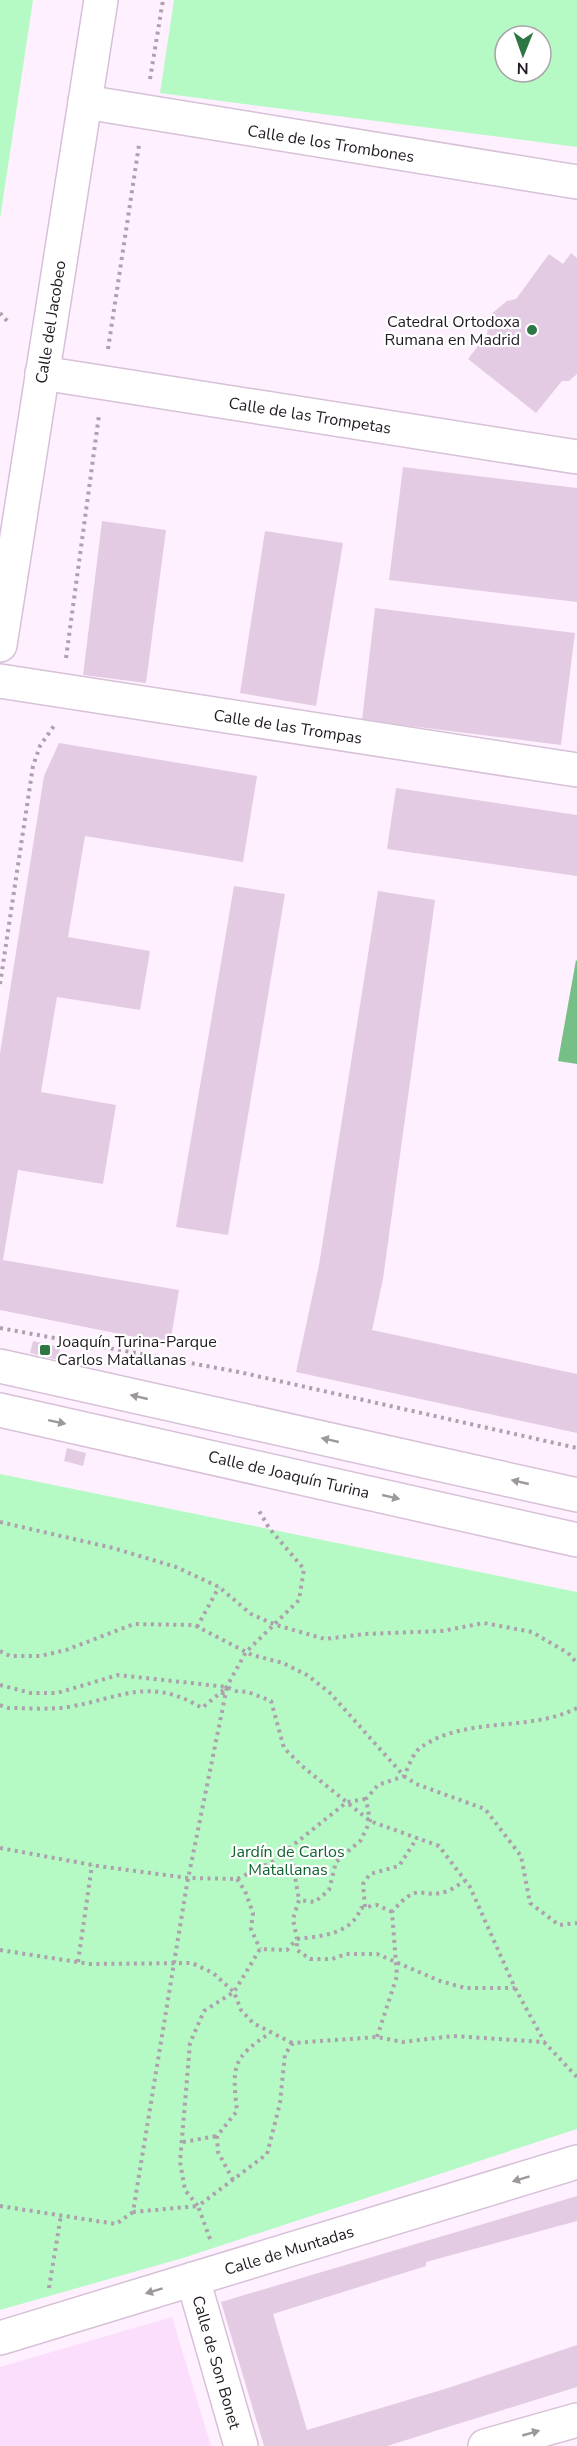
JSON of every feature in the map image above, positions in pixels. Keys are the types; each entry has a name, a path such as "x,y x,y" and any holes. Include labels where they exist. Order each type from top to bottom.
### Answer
{"street":[{"name":"Calle del Jacobeo","path":"0,645 101,0"},
{"name":"Calle de los Trombones","path":"85,102 577,182"},
{"name":"Calle de las Trompetas","path":"42,373 577,457"},
{"name":"Calle de las Trompas","path":"0,681 577,770"},
{"path":"0,1366 577,1495"},
{"name":"Calle de Joaquín Turina","path":"0,1410 577,1540"},
{"name":"Calle de Muntadas","path":"0,2338 577,2162"},
{"name":"Calle de Son Bonet","path":"193,2279 241,2446"},
{"path":"485,2446 577,2420"}],"path":[{"path":"149,82 163,0"},
{"path":"0,313 9,323"},
{"path":"0,984 33,766 40,746 58,720"},
{"path":"0,1328 239,1372 577,1448"},
{"path":"222,1695 246,1652 299,1600 304,1569 269,1528 258,1509"},
{"path":"0,1522 176,1567 219,1587 251,1614 276,1625 325,1639 365,1634 442,1631 484,1623 532,1632 568,1653 577,1663"},
{"path":"197,1627 219,1587"},
{"path":"0,1651 10,1656 40,1656 66,1650 134,1624 197,1627 246,1652 283,1663 307,1675 330,1693 404,1776 416,1784 485,1809 521,1856 530,1903 559,1925 577,1923"},
{"path":"0,1685 31,1693 57,1693 118,1675 226,1687 236,1692 248,1692 271,1701 284,1748 370,1821 440,1846 465,1881 515,1988 544,2042 577,2077"},
{"path":"0,1706 69,1707 136,1690 183,1697 202,1708 226,1687"},
{"path":"133,2212 188,1878 226,1687"},
{"path":"0,1848 92,1865 188,1878 237,1879 272,1862 347,1802 366,1799 378,1785 404,1776 418,1749 459,1730 522,1724 561,1717 577,1708"},
{"path":"299,1900 315,1902 329,1890 336,1862 361,1840 370,1821 366,1799"},
{"path":"365,1907 363,1884 370,1874 399,1866 417,1838"},
{"path":"285,1852 292,1859 299,1900 293,1918 297,1950 310,1959 332,1959 346,1954 377,1954 396,1964 465,1988 515,1988"},
{"path":"78,1962 92,1865"},
{"path":"237,1879 245,1891 253,1913 251,1929 260,1949"},
{"path":"377,2037 397,1976 392,1912 405,1897 418,1891 447,1892 465,1881"},
{"path":"260,1949 287,1950 297,1939 326,1935 347,1928 357,1917 361,1908 377,1905 392,1912"},
{"path":"213,2248 198,2206 184,2190 180,2162 190,2043 204,2011 234,1992 260,1949"},
{"path":"0,1950 78,1962 192,1963 213,1973 234,1992 241,2010 253,2024 293,2043 377,2037 403,2042 453,2036 544,2042"},
{"path":"233,2180 218,2152 217,2136 237,2110 235,2069 242,2054 271,2032"},
{"path":"0,2206 116,2224 133,2212 198,2206 267,2154 280,2103 285,2054 293,2043"},
{"path":"183,2142 217,2136"},
{"path":"48,2296 61,2215"}],"shaded area":[{"path":"577,961 577,1064 558,1061"},
{"path":"172,2317 211,2446 0,2446 0,2367"}],"green space":[{"path":"0,0 33,0 0,219"},
{"path":"174,0 577,0 577,147 160,93"},
{"name":"Jardín de Carlos Matallanas","path":"0,1474 577,1592 577,2129 183,2258 0,2310"}],"building":[{"name":"Catedral Ortodoxa Rumana en Madrid","path":"571,253 577,258 577,374 569,381 562,381 536,413 468,359 487,334 490,315 507,301 516,299 549,254 563,264"},
{"path":"403,467 577,488 577,602 389,580"},
{"path":"102,521 166,530 146,683 83,675"},
{"path":"265,531 343,543 316,706 240,693"},
{"path":"375,608 575,633 561,745 362,720"},
{"path":"59,743 257,776 243,862 85,836 68,937 150,951 140,1010 57,997 41,1092 116,1105 103,1184 18,1170 3,1260 179,1290 170,1344 0,1310 0,1053 44,776"},
{"path":"396,788 577,815 577,876 387,849"},
{"path":"234,886 285,894 228,1235 176,1227"},
{"path":"378,891 435,900 383,1279 372,1330 577,1374 577,1433 296,1372 319,1265"},
{"name":"Joaquín Turina-Parque Carlos Matallanas","path":"33,1341 60,1347 58,1360 30,1353"},
{"path":"67,1448 86,1453 83,1466 64,1461"},
{"path":"577,2196 577,2221 426,2262 426,2266 273,2314 307,2430 448,2388 577,2345 577,2387 387,2446 264,2446 221,2302"}],"place":[{"name":"Catedral Ortodoxa Rumana en Madrid","path":"532,330"},
{"name":"Joaquín Turina-Parque Carlos Matallanas","path":"45,1350"}]}
